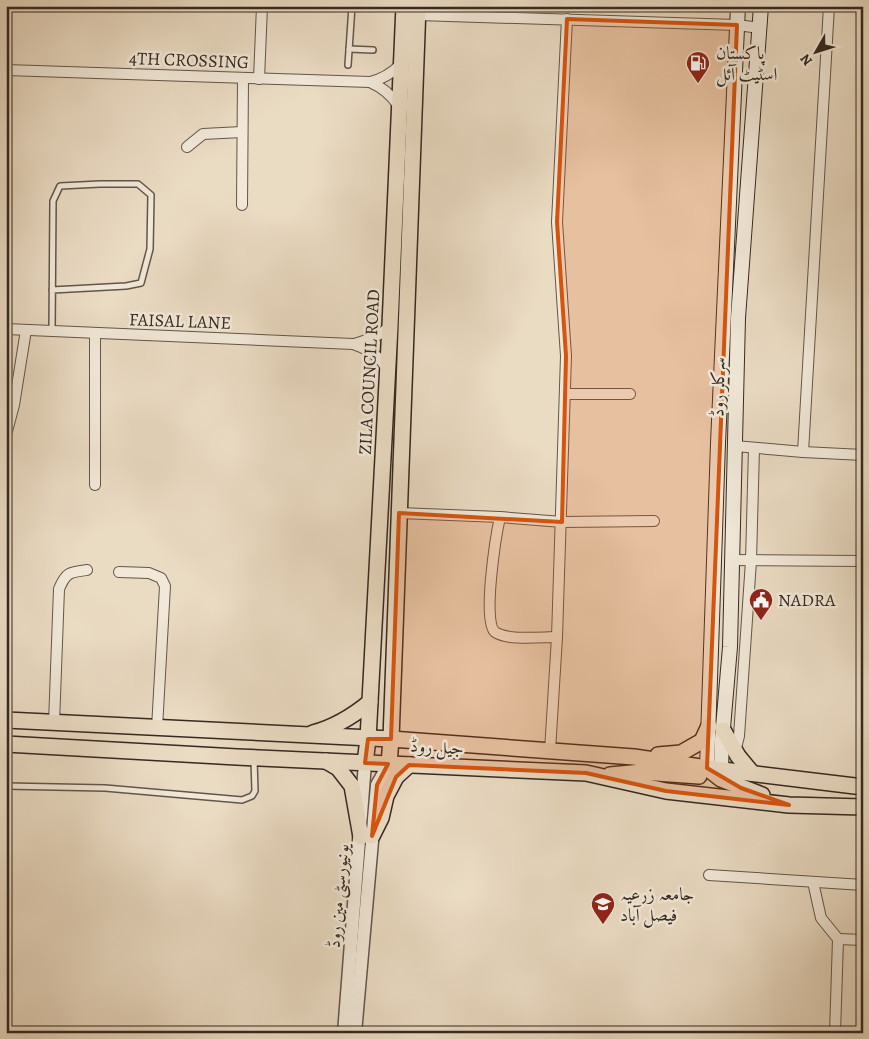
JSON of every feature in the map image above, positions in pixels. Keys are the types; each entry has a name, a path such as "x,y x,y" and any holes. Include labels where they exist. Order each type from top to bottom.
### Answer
{"main road":[{"name":"ZILA COUNCIL ROAD","path":"365,763 368,739 388,370 398,105 404,6"},
{"name":"سرکلر روڈ","path":"714,770 718,434 738,6"},
{"name":"سرکلر روڈ","path":"716,728 730,647 738,318 761,6"},
{"name":"ZILA COUNCIL ROAD","path":"388,764 391,739 418,10"},
{"path":"305,736 354,716 370,702"},
{"name":"جیل روڈ","path":"6,720 391,739 634,757 714,770 863,787"},
{"path":"634,757 681,753 702,741 716,728 752,773"},
{"name":"جیل روڈ","path":"6,744 254,758 586,773 666,791 789,805 863,807"},
{"path":"326,761 338,768 352,786 366,837"},
{"path":"366,837 381,818 386,796 396,777 409,764"},
{"path":"599,776 642,772 704,776 714,770 741,788 789,805"}],"street":[{"path":"259,79 262,6"},
{"path":"803,452 829,6"},
{"path":"418,10 567,19 737,25 760,28"},
{"path":"550,751 562,522 566,356 564,299 557,222 567,19"},
{"name":"4TH CROSSING","path":"6,70 370,82 387,76 400,65"},
{"path":"242,205 243,78"},
{"path":"370,82 382,87 398,105"},
{"path":"187,147 203,134 242,132"},
{"name":"FAISAL LANE","path":"6,330 353,344 374,338 390,326"},
{"path":"6,435 14,405 26,330"},
{"path":"95,333 95,486"},
{"name":"FAISAL LANE","path":"353,344 371,351 385,364 388,370"},
{"path":"565,394 630,394"},
{"path":"735,446 803,452 863,454"},
{"path":"735,752 739,736 751,561 754,448"},
{"path":"399,513 500,517 562,522 654,521"},
{"path":"500,517 493,560 491,628 496,633 510,637 557,638"},
{"path":"732,560 863,561"},
{"path":"54,723 59,589 64,578 71,572 87,570"},
{"path":"119,572 148,573 161,578 165,586 157,728"},
{"path":"716,728 739,736"},
{"name":"یونیورسٹی مین روڈ","path":"355,1033 366,837 365,763"},
{"name":"یونیورسٹی مین روڈ","path":"344,1033 366,837 377,785 388,764"},
{"path":"709,875 863,885"},
{"path":"813,882 821,918 838,939 836,1033"},
{"path":"838,939 863,940"}],"lane":[{"path":"348,64 352,6"},
{"path":"349,49 373,50"},
{"path":"52,290 141,283 150,249 151,195 138,184 60,186 53,201 52,290 52,332"},
{"path":"6,786 105,788 242,800 252,796 255,791 254,758"}],"highlighted area":[{"path":"567,19 737,25 707,768 741,788 789,805 666,791 586,773 409,765 396,777 372,836 377,785 388,764 365,763 368,739 391,739 399,513 562,522 566,356 557,222"}],"place":[{"name":"پاکستان اسٹیٹ آئل","path":"698,84"},
{"name":"NADRA","path":"761,621"},
{"name":"جامعہ زرعیہ فیصل آباد","path":"603,925"}]}
